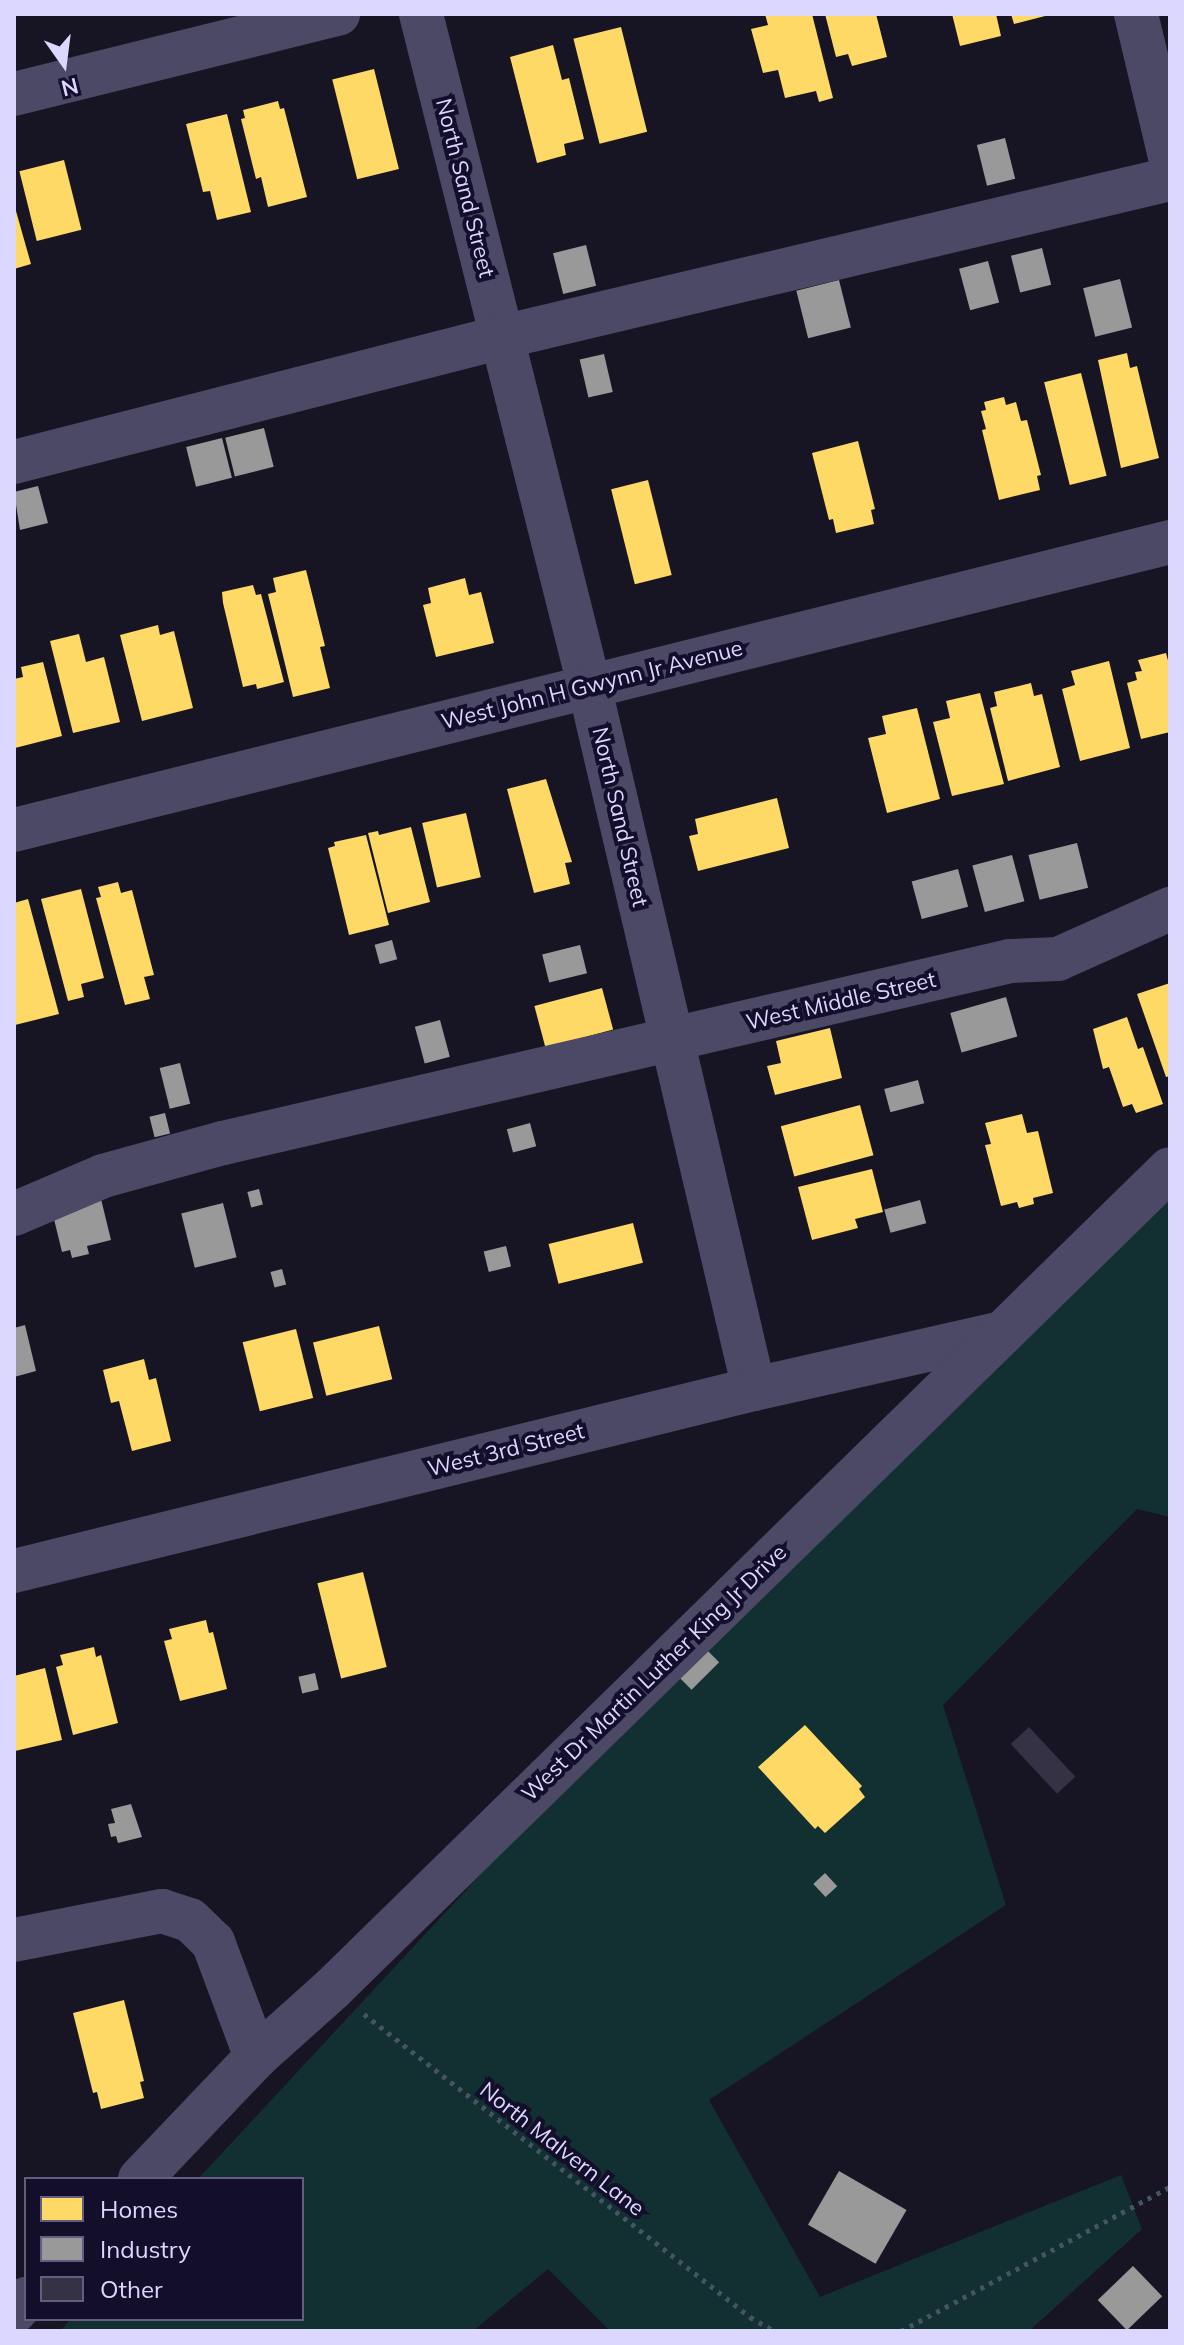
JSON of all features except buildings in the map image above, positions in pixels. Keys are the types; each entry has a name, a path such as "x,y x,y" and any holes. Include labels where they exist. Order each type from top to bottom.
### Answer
{"street":[{"path":"14,94 338,14"},
{"name":"North Sand Street","path":"421,14 589,685 754,1389"},
{"path":"1136,14 1170,157"},
{"path":"14,462 502,337 1170,179"},
{"name":"West John H Gwynn Jr Avenue","path":"14,830 1170,542"},
{"name":"West Middle Street","path":"14,1214 103,1176 223,1143 1010,961 1058,959 1170,909"},
{"name":"West Dr Martin Luther King Jr Drive","path":"142,2177 256,2057 332,1989 1170,1169"},
{"name":"West 3rd Street","path":"14,1571 754,1389 999,1334"},
{"path":"14,1940 162,1911 190,1920 213,1942 256,2057"}],"path":[{"name":"North Malvern Lane","path":"332,1989 750,2317 774,2331"},
{"path":"901,2331 1170,2187"}],"green space":[{"path":"1170,1191 1170,1517 1137,1509 943,1705 1006,1905 709,2100 820,2297 1121,2175 1142,2229 1029,2331 610,2331 548,2269 473,2331 60,2331 69,2321 304,2321 304,2177 200,2177 764,1569"}]}
